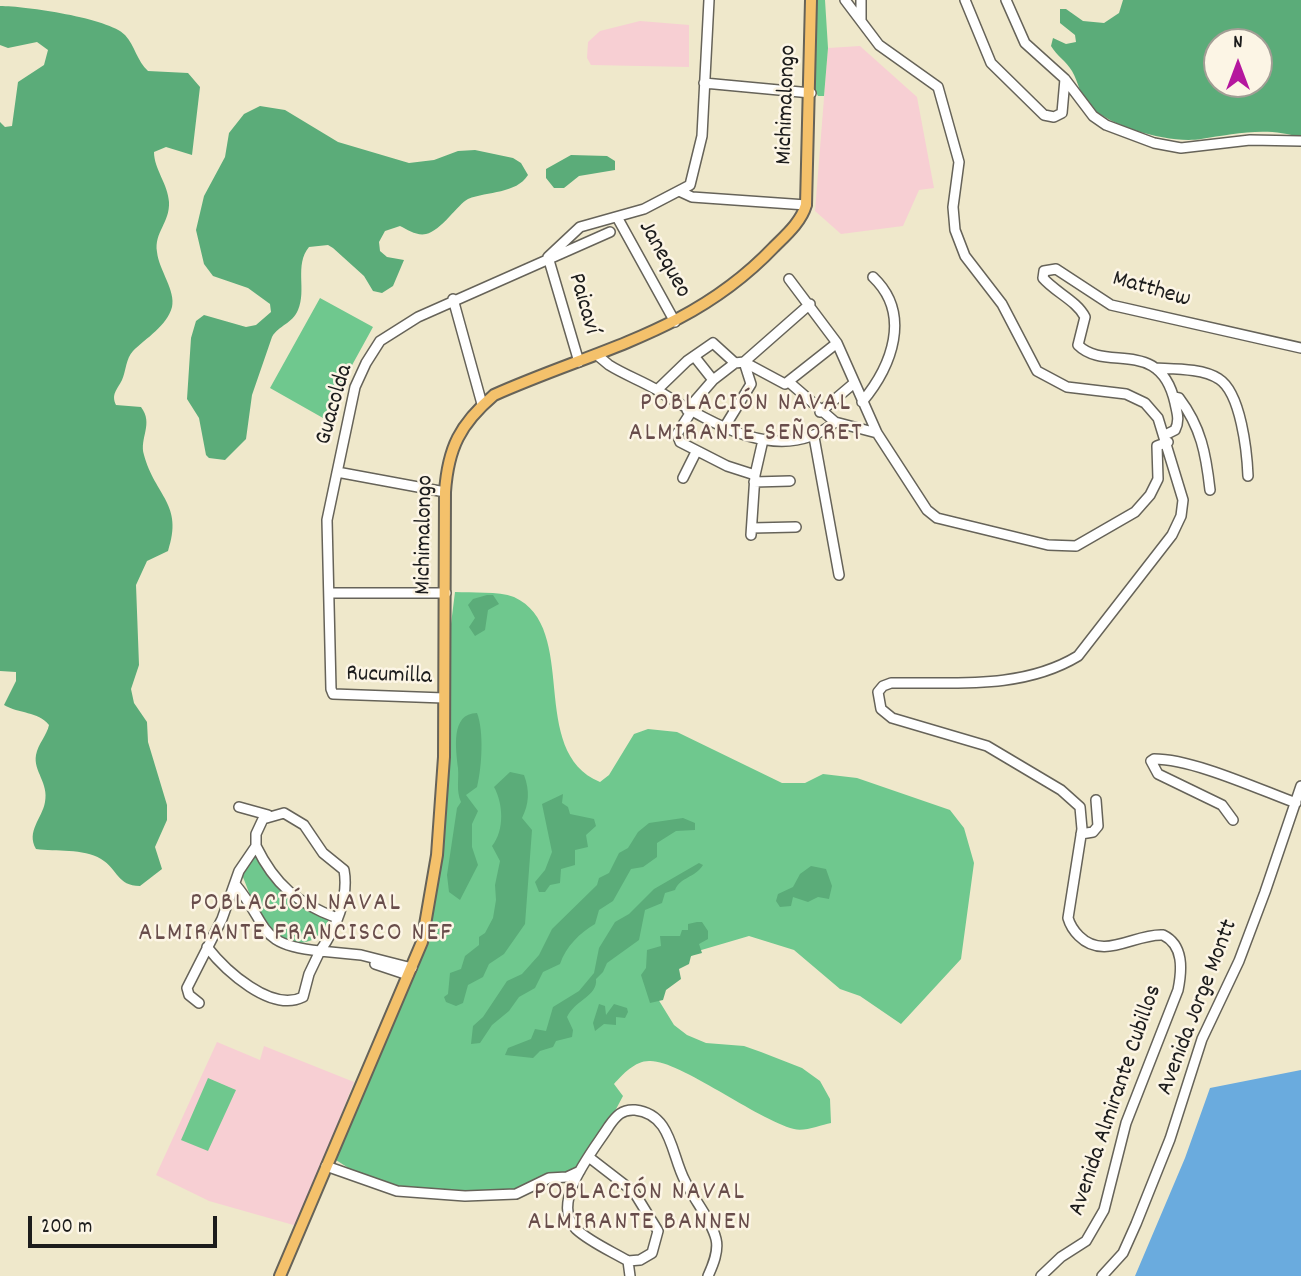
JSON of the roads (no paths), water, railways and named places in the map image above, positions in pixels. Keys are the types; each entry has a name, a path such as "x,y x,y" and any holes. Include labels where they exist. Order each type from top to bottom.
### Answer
{"main road":[{"name":"Michimalongo","path":"280,1276 423,939 437,855 444,698 445,492 450,449 482,404 507,389 675,323 708,304 763,258 802,217 806,205 811,93 811,0"}],"street":[{"path":"548,257 580,227 644,209 690,185 697,163 709,0"},
{"name":"Avenida Almirante Cubillos","path":"845,0 879,45 938,88 959,162 953,207 955,230 965,256 1002,304 1037,371 1068,387 1115,392 1135,398 1152,410 1167,438 1183,500 1178,525 1078,656 1056,668 977,684 891,683 878,692 881,709 892,718 987,746 1061,790 1080,807 1081,834 1068,918 1081,938 1097,946 1116,946 1163,935 1177,948 1181,975 1154,1056 1126,1124 1104,1210 1086,1241 1060,1257 1041,1276"},
{"path":"861,0 861,23"},
{"path":"965,0 991,63 1044,115 1054,117 1062,113 1065,79"},
{"path":"1006,0 1026,43 1065,79 1094,116 1106,125 1154,143 1181,148 1250,140 1301,141"},
{"path":"704,83 811,93"},
{"path":"679,191 692,197 806,205"},
{"name":"Janequeo","path":"617,217 675,323"},
{"name":"Guacolda","path":"333,694 327,520 355,387 380,341 453,299 610,232"},
{"name":"Paicaví","path":"548,257 579,362"},
{"name":"Matthew","path":"1155,368 1134,358 1097,355 1083,350 1078,345 1084,327 1082,309 1057,293 1043,278 1044,271 1056,269 1118,307 1301,348"},
{"path":"862,402 882,376 897,330 893,304 887,292 873,277"},
{"path":"789,279 837,343 877,433 926,510 937,518 1048,545 1076,546 1135,512 1150,495 1158,480 1157,446 1178,424 1174,397 1155,368"},
{"path":"453,299 482,404"},
{"path":"790,481 755,478 696,452 677,439 689,411 713,380 810,304"},
{"path":"657,390 694,356 713,343 739,362 781,383 790,383 837,343"},
{"path":"597,355 609,365 657,390 689,411 724,428 763,440 791,441 814,437 835,422"},
{"path":"694,356 713,380"},
{"path":"724,428 751,384 739,362"},
{"path":"1155,368 1216,377 1225,384 1244,429 1248,476"},
{"path":"790,383 835,422 877,433"},
{"path":"821,412 853,384"},
{"path":"1174,397 1184,404 1202,437 1210,490"},
{"path":"814,437 839,575"},
{"path":"763,440 755,478 751,531 796,527"},
{"path":"683,478 696,452"},
{"path":"337,472 445,492"},
{"path":"330,593 446,593"},
{"name":"Rucumilla","path":"333,694 444,698"},
{"path":"1233,820 1222,805 1158,774 1151,761 1168,760 1201,769 1296,803"},
{"name":"Avenida Jorge Montt","path":"1102,1276 1123,1253 1136,1224 1170,1139 1202,1039 1243,949 1301,786"},
{"path":"1081,834 1093,832 1098,826 1096,800"},
{"path":"207,947 225,969 247,985 277,998 297,1000 303,997 309,974 331,936 344,896 344,870 323,853 298,819 239,807"},
{"path":"199,1003 187,988 222,919 246,859 256,846 258,827 272,814"},
{"path":"256,846 285,891 304,905 337,918"},
{"path":"235,884 271,938 292,947 342,952 410,971"},
{"path":"331,936 342,952"},
{"path":"590,1158 634,1192 658,1231 652,1253 640,1260 628,1261 576,1228 569,1213 570,1188 615,1117 624,1111 645,1112 664,1127 680,1171 716,1238 716,1252 708,1276"},
{"path":"326,1166 397,1191 417,1194 507,1195 548,1178 563,1178 581,1170"},
{"path":"563,1178 570,1188"},
{"path":"628,1261 630,1276"}],"water":[{"path":"1301,1070 1301,1276 1135,1276 1185,1158 1210,1088"}],"district":[{"name":"POBLACIÓN NAVAL ALMIRANTE SEÑORET","path":"746,420"},
{"name":"POBLACIÓN NAVAL ALMIRANTE FRANCISCO NEF","path":"296,920"},
{"name":"POBLACIÓN NAVAL ALMIRANTE BANNEN","path":"640,1209"}]}
